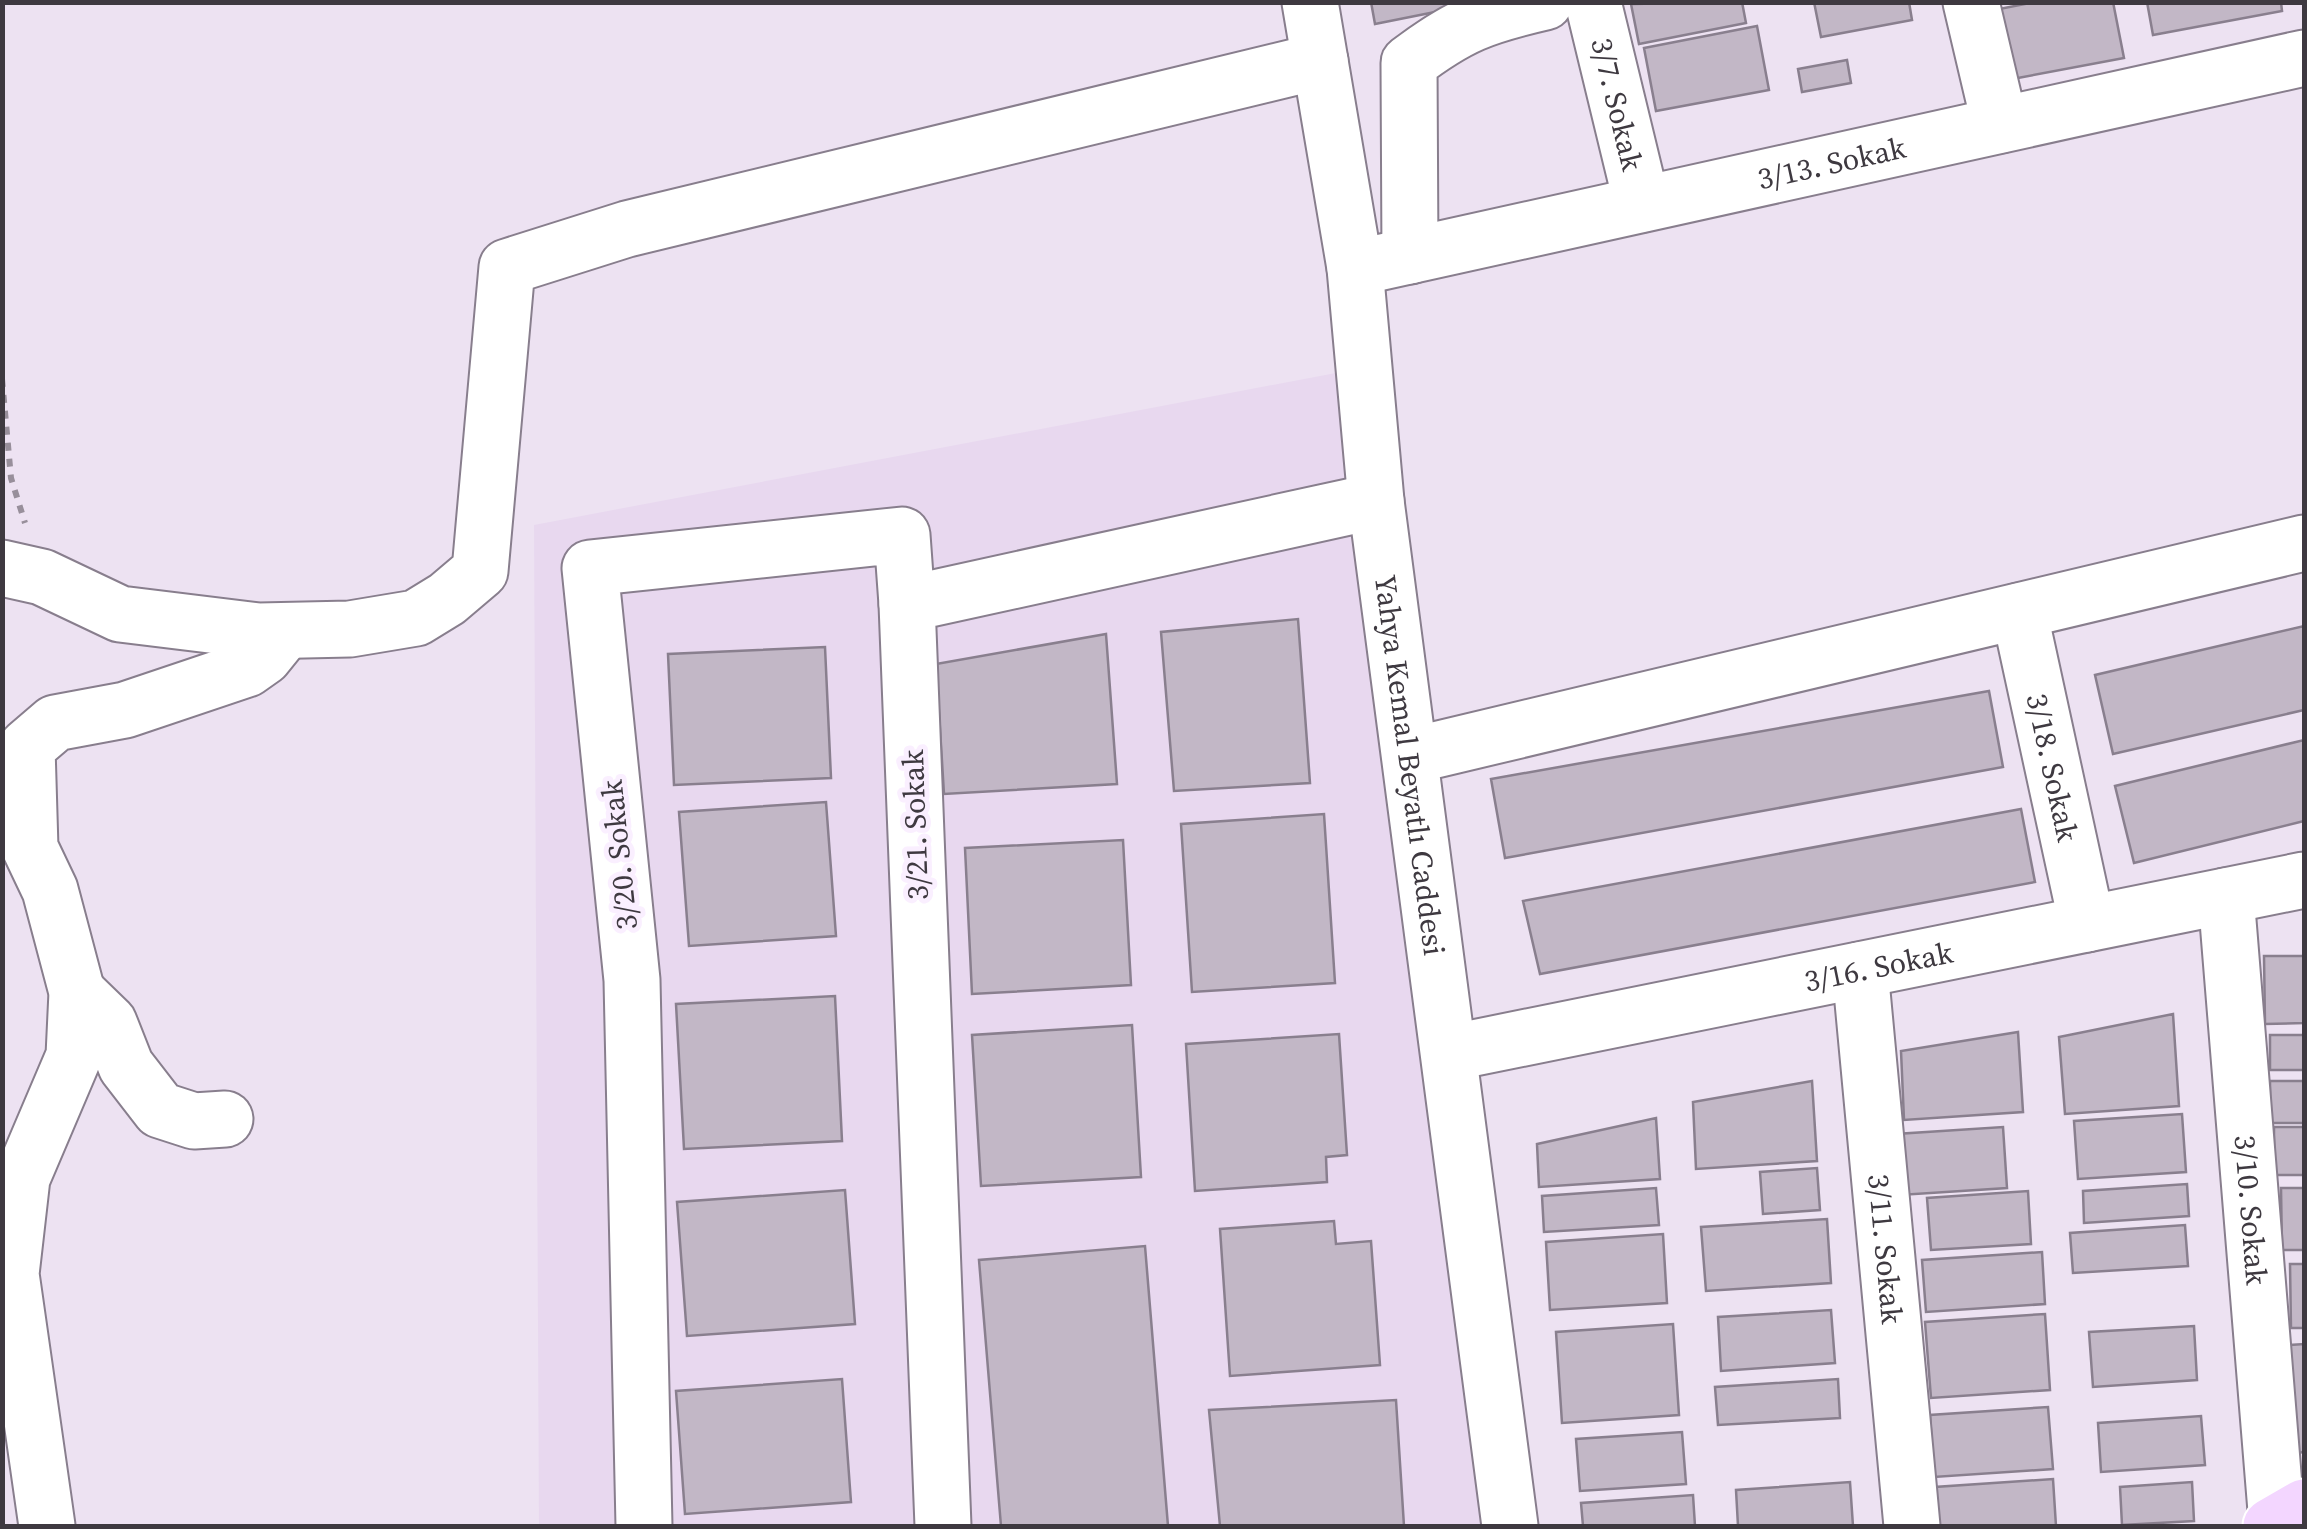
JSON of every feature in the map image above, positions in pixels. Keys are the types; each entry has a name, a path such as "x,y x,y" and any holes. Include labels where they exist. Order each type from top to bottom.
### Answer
{"street":[{"name":"Yahya Kemal Beyatlı Caddesi","path":"1310,2 1355,268 1376,500 1510,1526"},
{"path":"1410,256 1408,63 1442,38 1488,15 1545,2"},
{"name":"3/7. Sokak","path":"1593,2 1642,204"},
{"path":"1970,2 2000,125"},
{"name":"3/13. Sokak","path":"1355,268 2304,58"},
{"path":"22,572 120,614 258,631 350,629 416,618 448,599 480,571 507,267 627,230 1320,61"},
{"path":"907,604 1376,500"},
{"name":"3/20. Sokak","path":"644,1526 632,980 590,568 902,534 907,604"},
{"path":"1410,756 2304,543"},
{"name":"3/21. Sokak","path":"907,604 943,1526"},
{"name":"3/18. Sokak","path":"2018,611 2087,924"},
{"path":"47,1526 11,1274 22,1178 74,1056 77,992 50,890 30,848 28,747 55,723 125,710 246,668 264,656 286,630"},
{"name":"3/16. Sokak","path":"1450,1053 2304,880"},
{"name":"3/10. Sokak","path":"2226,896 2284,1519"},
{"name":"3/11. Sokak","path":"1860,970 1912,1526"},
{"path":"77,992 109,1024 126,1066 160,1110 194,1121 225,1119"}],"path":[{"path":"2,380 22,572"}],"shaded area":[{"path":"1357,369 1512,1526 539,1526 534,525"}],"building":[{"path":"1371,2 1485,2 1375,24"},
{"path":"1742,2 1746,23 1639,44 1631,4"},
{"path":"1814,2 1909,2 1912,20 1821,37"},
{"path":"2035,2 2113,2 2124,58 2007,80 1994,10"},
{"path":"2147,2 2281,2 2282,11 2153,35"},
{"path":"1757,26 1769,90 1656,111 1644,48"},
{"path":"1847,60 1851,83 1802,92 1798,69"},
{"path":"1298,619 1310,783 1174,791 1161,632"},
{"path":"2304,626 2304,710 2113,754 2095,675"},
{"path":"1106,634 1117,784 944,794 936,664"},
{"path":"825,647 831,778 674,785 668,654"},
{"path":"1989,691 2003,767 1505,858 1491,779"},
{"path":"2304,740 2304,821 2134,863 2115,786"},
{"path":"826,802 836,936 689,946 679,812"},
{"path":"2021,809 2035,882 1540,974 1523,901"},
{"path":"1324,814 1335,983 1192,992 1181,824"},
{"path":"1123,840 1131,985 972,994 965,848"},
{"path":"2264,956 2304,956 2304,1023 2265,1024"},
{"path":"835,996 842,1141 684,1149 676,1004"},
{"path":"2173,1014 2179,1106 2065,1114 2059,1037"},
{"path":"1132,1025 1141,1177 981,1186 972,1035"},
{"path":"2018,1032 2023,1112 1904,1120 1901,1051"},
{"path":"1339,1034 1347,1155 1326,1157 1327,1182 1195,1191 1186,1044"},
{"path":"2270,1035 2304,1035 2304,1070 2270,1070"},
{"path":"1812,1081 1817,1161 1696,1169 1693,1102"},
{"path":"2270,1081 2304,1081 2304,1123 2270,1123"},
{"path":"2182,1114 2186,1172 2078,1179 2074,1121"},
{"path":"1656,1118 1660,1179 1539,1187 1537,1144"},
{"path":"2003,1127 2007,1188 1900,1195 1896,1134"},
{"path":"2274,1127 2304,1127 2304,1175 2274,1175"},
{"path":"1817,1168 1820,1210 1763,1214 1760,1172"},
{"path":"2187,1184 2189,1216 2084,1223 2083,1191"},
{"path":"1656,1188 1659,1225 1544,1232 1542,1196"},
{"path":"2281,1188 2304,1188 2304,1250 2282,1250"},
{"path":"845,1190 855,1324 687,1336 677,1202"},
{"path":"2028,1191 2031,1244 1931,1250 1927,1198"},
{"path":"1827,1219 1831,1283 1706,1291 1701,1227"},
{"path":"1334,1221 1336,1244 1371,1241 1380,1365 1230,1376 1220,1229"},
{"path":"2185,1225 2188,1266 2073,1273 2070,1233"},
{"path":"1663,1234 1667,1303 1550,1310 1546,1242"},
{"path":"1145,1246 1168,1526 1001,1526 979,1260"},
{"path":"2042,1252 2045,1304 1926,1312 1922,1260"},
{"path":"2290,1264 2304,1264 2304,1328 2291,1328"},
{"path":"1831,1310 1835,1363 1721,1371 1718,1317"},
{"path":"2045,1314 2050,1390 1931,1398 1925,1322"},
{"path":"1673,1324 1679,1415 1562,1423 1556,1332"},
{"path":"2194,1326 2197,1380 2093,1387 2089,1332"},
{"path":"2304,1344 2304,1451 2292,1457 2290,1345"},
{"path":"842,1379 851,1502 685,1514 676,1391"},
{"path":"1838,1379 1840,1418 1718,1425 1715,1387"},
{"path":"1396,1400 1404,1526 1220,1526 1209,1410"},
{"path":"2048,1407 2053,1469 1934,1477 1930,1415"},
{"path":"2201,1416 2205,1465 2101,1472 2098,1423"},
{"path":"1682,1432 1686,1484 1580,1491 1576,1439"},
{"path":"2053,1479 2056,1526 1937,1526 1935,1487"},
{"path":"1850,1482 1853,1526 1738,1526 1736,1490"},
{"path":"2192,1482 2194,1521 2122,1525 2120,1487"},
{"path":"1693,1495 1695,1526 1583,1526 1581,1503"}]}
